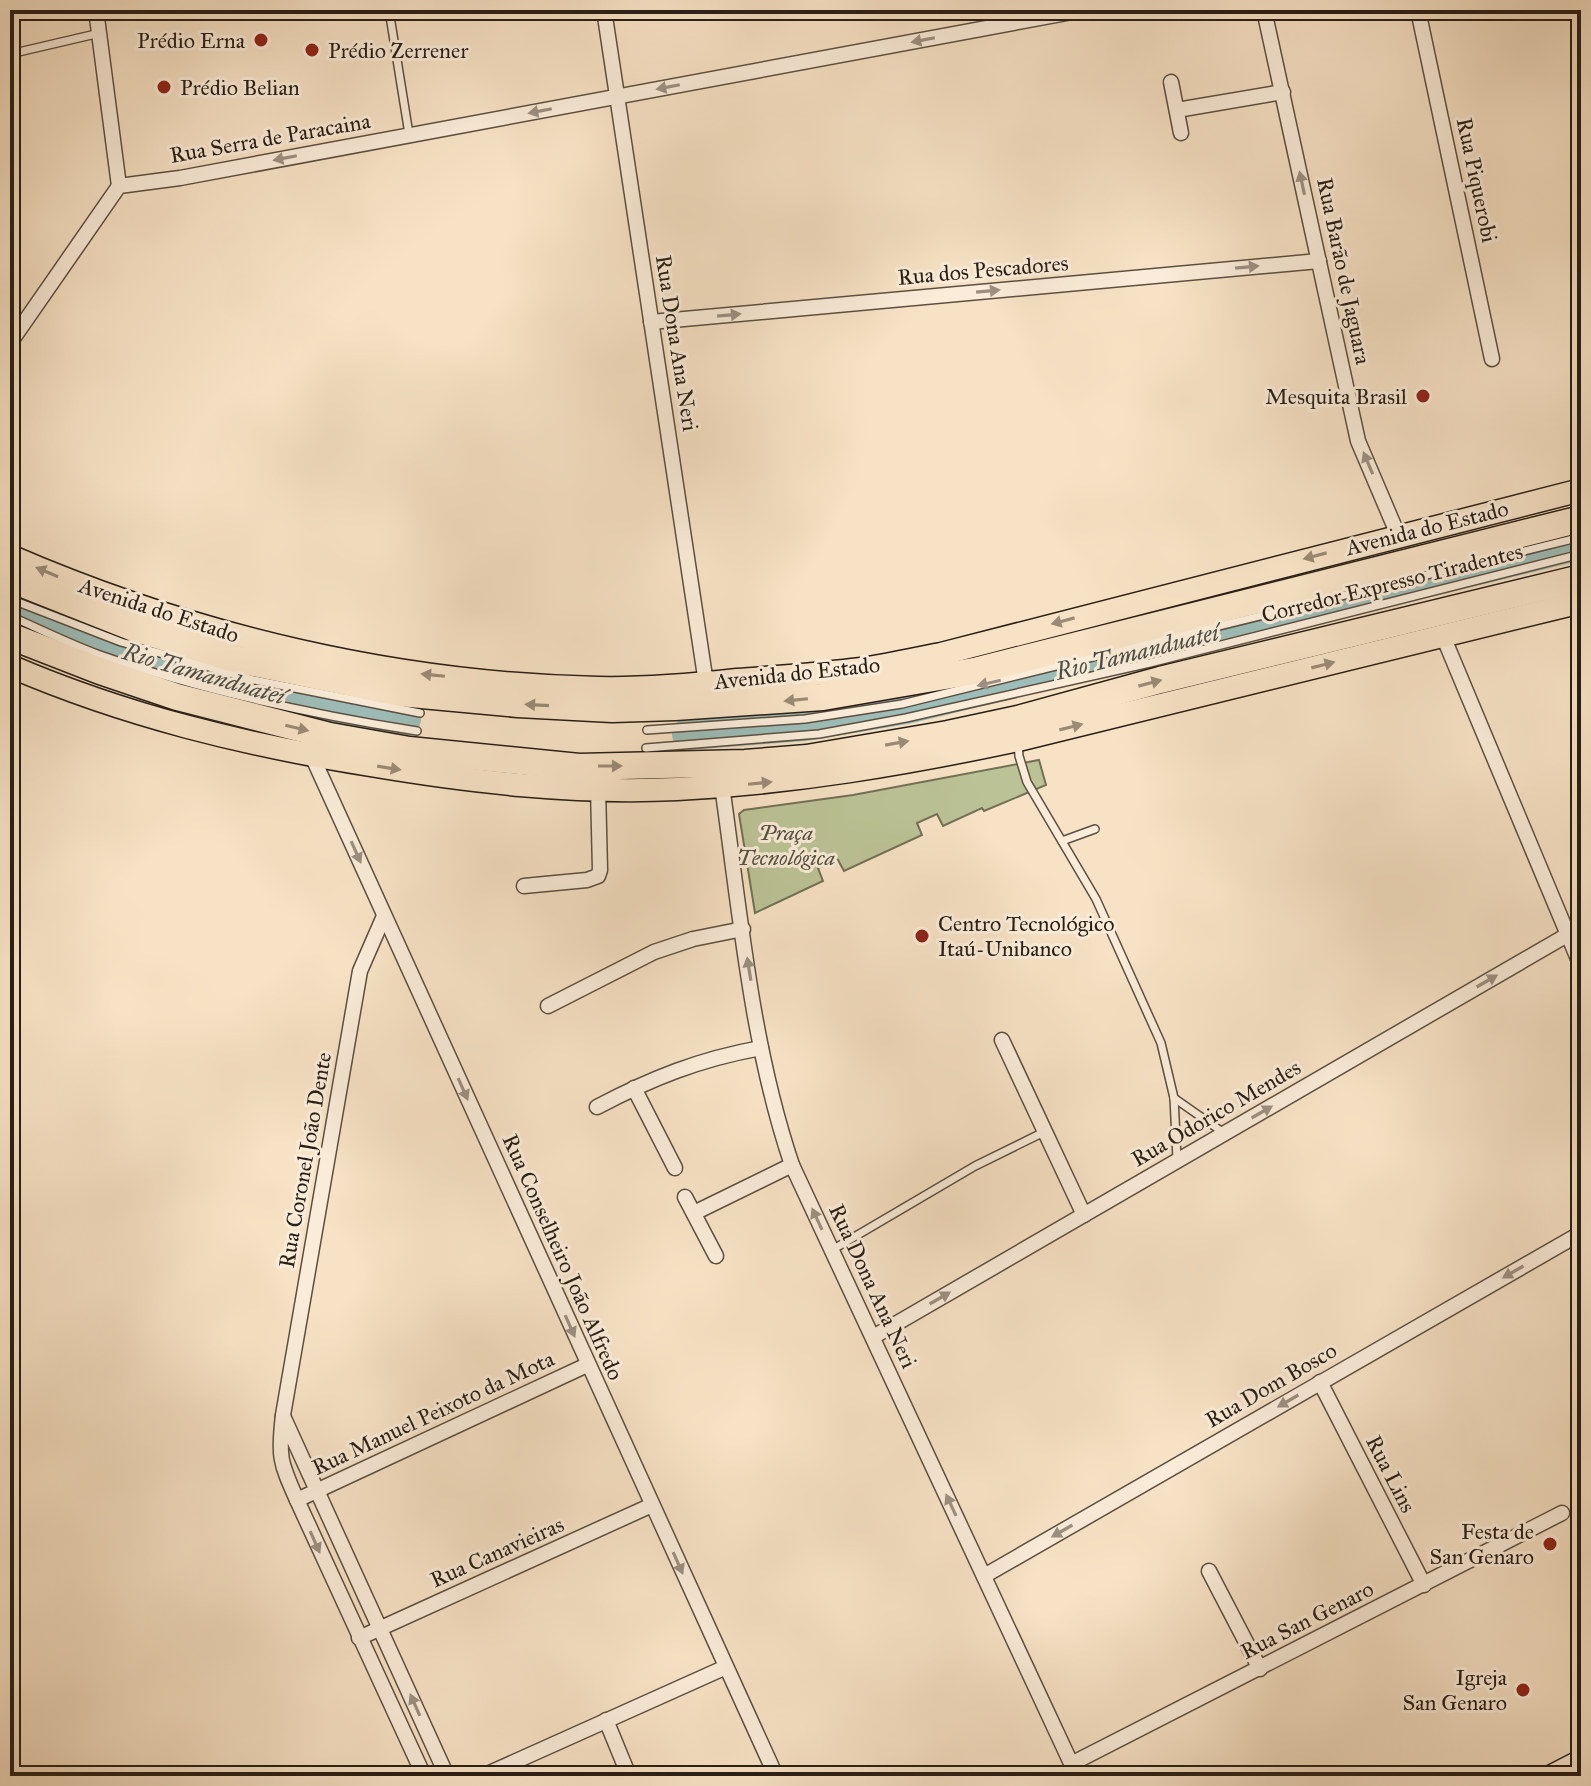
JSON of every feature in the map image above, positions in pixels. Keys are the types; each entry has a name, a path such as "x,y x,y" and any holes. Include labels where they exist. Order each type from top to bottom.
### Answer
{"highway":[{"name":"Avenida do Estado","path":"10,579 131,627 234,659 386,690 518,704 612,709 675,707 823,697 974,671 1581,519"},
{"path":"10,636 177,697 316,732 409,750 579,767 745,763 807,758 990,725 1160,680 1581,578"}],"main road":[{"name":"Avenida do Estado","path":"10,556 94,592 190,623 300,652 386,668 541,686 646,688 855,670 941,654 1581,490"},
{"path":"10,666 168,724 312,756 427,775 545,787 669,789 840,773 925,760 1581,602"},
{"path":"1550,1776 1581,1760"}],"street":[{"path":"10,343 119,186 96,10"},
{"name":"Rua Dona Ana Neri","path":"604,10 706,683"},
{"name":"Rua Serra de Paracaina","path":"119,186 180,178 1083,10"},
{"name":"Rua Barão de Jaguara","path":"1264,10 1358,441 1398,535"},
{"name":"Rua Piquerobi","path":"1418,10 1492,359"},
{"path":"1171,82 1181,133"},
{"path":"1177,110 1283,92"},
{"name":"Rua dos Pescadores","path":"651,322 1319,261"},
{"path":"1443,636 1574,930 1581,966"},
{"name":"Rua Conselheiro João Alfredo","path":"312,756 776,1776"},
{"name":"Rua Dona Ana Neri","path":"722,786 761,1048 770,1095 792,1165 1074,1770"},
{"path":"524,886 587,880 598,876 598,788"},
{"name":"Rua Coronel João Dente","path":"384,916 360,971 279,1451 281,1465 424,1776"},
{"path":"548,1006 654,952 693,939 743,929"},
{"name":"Rua Odorico Mendes","path":"873,1337 1574,930"},
{"path":"1002,1040 1084,1215"},
{"path":"597,1107 700,1060 761,1048"},
{"path":"634,1088 675,1168"},
{"path":"694,1213 792,1165"},
{"path":"685,1197 716,1256"},
{"name":"Rua Dom Bosco","path":"984,1576 1581,1233"},
{"name":"Rua Manuel Peixoto da Mota","path":"297,1500 587,1365"},
{"name":"Rua Lins","path":"1320,1382 1424,1585"},
{"path":"283,1415 447,1776"},
{"name":"Rua Canavieiras","path":"359,1638 652,1505"},
{"name":"Rua San Genaro","path":"1074,1770 1260,1669 1562,1513"},
{"path":"1209,1571 1260,1669"},
{"path":"483,1776 726,1667"},
{"path":"606,1720 629,1776"}],"lane":[{"path":"389,10 410,135"},
{"path":"10,54 100,33"},
{"name":"Corredor Expresso Tiradentes","path":"647,730 805,719 902,704 1581,537"},
{"name":"Corredor Expresso Tiradentes","path":"646,748 819,734 906,718 1150,663 1581,554"},
{"path":"10,599 121,642 254,680 420,713"},
{"path":"10,616 99,655 207,688 348,720 417,731"},
{"path":"1018,740 1027,782 1096,899 1157,1032 1174,1098 1177,1161"},
{"path":"1062,841 1095,829"},
{"path":"1174,1098 1225,1134"},
{"path":"832,1250 975,1166 1046,1131"}],"green space":[{"name":"Praça Tecnológica","path":"1039,760 1046,785 943,826 937,814 917,823 922,835 844,871 838,860 818,868 823,881 755,913 739,814 744,810 853,795"}],"waterway":[{"name":"Rio Tamanduateí","path":"688,734 805,725 907,708 1581,544"},
{"name":"Rio Tamanduateí","path":"10,607 105,646 203,678 303,702 405,719"}],"place":[{"name":"Prédio Erna","path":"261,40"},
{"name":"Prédio Zerrener","path":"312,50"},
{"name":"Prédio Belian","path":"164,87"},
{"name":"Mesquita Brasil","path":"1423,396"},
{"name":"Centro Tecnológico Itaú-Unibanco","path":"922,936"},
{"name":"Festa de San Genaro","path":"1550,1544"},
{"name":"Igreja San Genaro","path":"1523,1690"}]}
